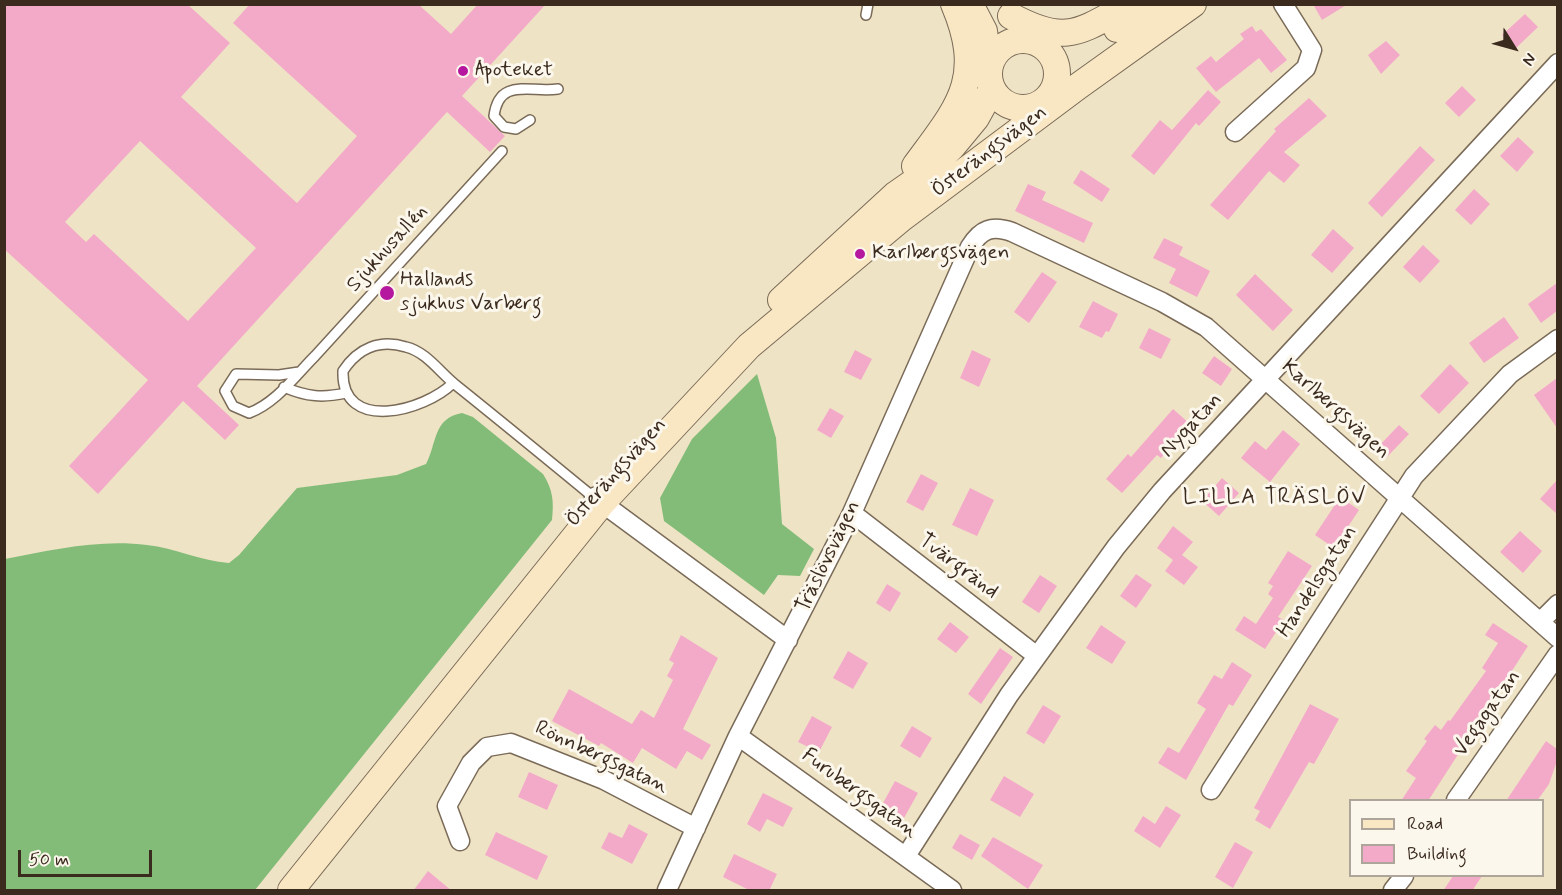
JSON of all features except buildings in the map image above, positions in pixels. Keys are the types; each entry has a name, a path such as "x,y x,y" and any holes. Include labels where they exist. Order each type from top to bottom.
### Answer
{"street":[{"path":"898,206 956,109 963,93 969,60 963,25 954,4"},
{"path":"970,4 984,31 991,79 1008,105 1040,102 1056,85 1058,72 1054,59 1005,10"},
{"path":"1005,10 1043,32 1063,34 1086,27 1131,4"},
{"path":"991,79 994,55 1006,44 1022,40 1067,51 1094,43 1159,4"},
{"name":"Österängsvägen","path":"898,206 1077,87 1193,4"},
{"path":"1235,132 1306,68 1312,57 1312,50 1283,4"},
{"name":"Nygatan","path":"906,856 1037,656 1116,547 1162,491 1557,63"},
{"name":"Österängsvägen","path":"898,206 918,178 952,147 976,118 991,79"},
{"name":"Österängsvägen","path":"277,891 597,499 749,346 898,206 993,131 1040,102 1077,87"},
{"name":"Karlbergsvägen","path":"991,228 998,227 1012,232 1192,318 1267,379 1557,638"},
{"name":"Träslövsvägen","path":"667,891 738,736 852,513 970,248 977,236 991,228"},
{"name":"Handelsgatan","path":"1211,790 1414,476 1510,374 1557,339"},
{"path":"597,499 788,640"},
{"name":"Österängsvägen","path":"291,891 597,499"},
{"name":"Tvärgränd","path":"852,513 1037,656"},
{"path":"1540,622 1557,604"},
{"name":"Vegagatan","path":"1457,799 1557,654"},
{"name":"Furubergsgatan","path":"738,736 952,891"},
{"name":"Rönnbergsgatan","path":"460,841 447,806 471,763 487,747 511,742 604,780 696,828"},
{"path":"1394,891 1403,877"}],"lane":[{"path":"866,15 868,4"},
{"path":"530,120 516,129 504,127 494,116 496,102 507,91 518,88 541,92 558,89"},
{"name":"Sjukhusallén","path":"299,372 279,375 236,374 225,391 233,406 249,413 266,406 299,372 502,151"},
{"path":"453,383 422,403 396,411 377,412 358,405 346,393 344,371 352,358 377,344 407,347 420,353 453,383 597,499"},
{"path":"284,387 303,395 324,398 346,393"}],"green space":[{"path":"757,374 776,438 782,524 814,549 800,576 778,575 764,595 664,521 660,498 692,439"},
{"path":"462,413 473,417 543,474 552,496 552,520 255,890 5,890 5,559 76,546 111,543 157,547 229,563 239,555 297,488 397,475 426,464 441,426 446,420"}],"place":[{"name":"Apoteket","path":"463,71"},
{"name":"Karlbergsvägen","path":"860,254"},
{"name":"Hallands sjukhus Varberg","path":"387,293"}],"district":[{"name":"LILLA TRÄSLÖV","path":"1275,498"}]}
